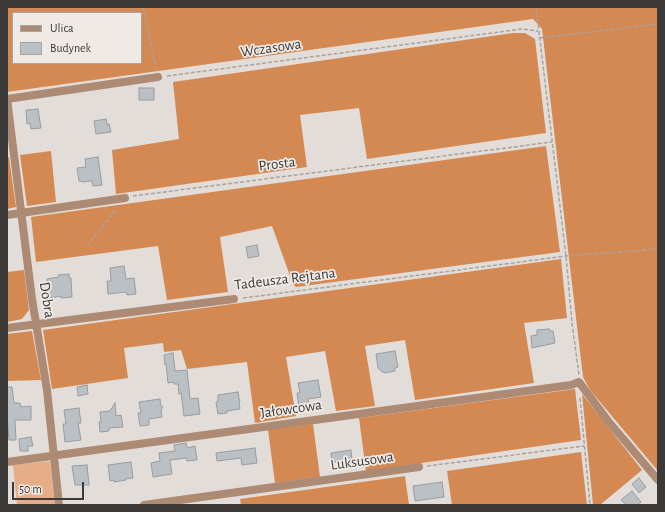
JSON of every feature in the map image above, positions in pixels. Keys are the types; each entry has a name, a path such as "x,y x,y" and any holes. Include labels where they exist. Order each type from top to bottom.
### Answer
{"street":[{"path":"7,99 158,77"},
{"name":"Dobra","path":"7,99 32,299 47,390 59,505"},
{"path":"7,215 125,198"},
{"name":"Tadeusza Rejtana","path":"7,328 234,299"},
{"path":"579,382 608,421 658,480"},
{"name":"Jałowcowa","path":"7,462 571,385 579,382"},
{"name":"Luksusowa","path":"144,505 419,467"}],"path":[{"path":"143,7 158,77"},
{"path":"536,7 538,38 566,256 572,323 579,373 590,505"},
{"path":"538,38 658,24"},
{"name":"Wczasowa","path":"158,77 522,29 538,31"},
{"name":"Prosta","path":"125,198 552,142"},
{"path":"87,246 125,198"},
{"name":"Tadeusza Rejtana","path":"234,299 566,256 658,249"},
{"path":"419,467 584,446"}],"shaded area":[{"path":"7,7 658,7 658,471 590,390 583,377 542,29 533,19 7,92"},
{"path":"513,33 525,33 535,39 546,133 367,159 359,108 300,115 307,167 116,194 112,150 179,139 173,82"},
{"path":"546,146 560,252 296,287 293,284 272,226 220,237 228,292 167,300 158,246 36,262 31,217"},
{"path":"51,151 56,202 27,206 20,155"},
{"path":"7,157 9,157 16,207 7,209"},
{"path":"561,259 567,318 524,323 534,383 415,400 405,340 365,346 375,406 336,411 325,351 286,357 296,416 255,423 247,362 187,369 181,350 164,352 163,343 124,348 128,378 52,389 43,330"},
{"path":"24,270 29,310 22,319 7,322 7,272"},
{"path":"32,331 41,380 7,381 7,334"},
{"path":"575,389 581,440 366,471 359,418"},
{"path":"582,394 642,470 600,505 593,505"},
{"path":"313,424 320,477 275,483 268,430"},
{"path":"581,452 587,505 452,505 447,471"},
{"path":"50,461 55,505 17,505 13,465"},
{"path":"405,476 409,505 241,505 240,499"}],"building":[{"path":"139,88 154,88 154,100 139,100"},
{"path":"38,109 41,128 31,129 30,123 27,124 26,110"},
{"path":"106,119 111,132 96,134 94,121"},
{"path":"98,157 102,185 93,186 92,181 79,181 77,168 86,167 85,159"},
{"path":"257,245 259,256 248,258 246,247"},
{"path":"124,266 126,279 134,278 136,294 127,295 126,292 108,294 107,281 111,281 110,268"},
{"path":"69,274 69,278 71,278 72,297 61,298 61,296 49,298 47,279 59,277 58,275"},
{"path":"549,329 550,331 553,331 555,343 532,348 531,336 537,335 537,330"},
{"path":"395,351 398,367 395,368 395,371 385,373 381,371 378,368 376,354"},
{"path":"173,353 175,371 187,370 190,399 198,398 200,414 184,416 181,393 179,394 178,384 174,384 174,382 168,383 164,355"},
{"path":"318,380 321,397 308,399 309,404 299,406 297,393 300,393 298,383"},
{"path":"87,385 88,394 78,396 77,387"},
{"path":"7,387 12,387 14,403 20,403 21,407 31,406 31,420 15,420 16,440 9,440"},
{"path":"238,392 240,409 218,414 216,402 218,401 218,395"},
{"path":"160,399 161,406 163,407 161,410 162,417 149,419 149,425 140,426 138,413 141,413 139,402"},
{"path":"115,403 116,416 121,415 123,427 109,428 109,431 100,432 100,412 110,411"},
{"path":"79,408 81,423 78,423 81,440 65,442 63,424 66,424 64,410"},
{"path":"31,437 33,446 28,446 28,451 20,451 19,439"},
{"path":"186,443 187,448 195,446 197,460 187,461 187,458 170,460 172,474 153,477 151,463 160,461 159,453 175,451 174,445"},
{"path":"255,448 257,463 242,465 241,458 217,461 216,453"},
{"path":"351,450 352,460 349,465 346,462 338,464 338,462 332,462 331,453"},
{"path":"131,462 133,478 114,482 114,480 110,481 108,465"},
{"path":"87,465 89,485 75,485 72,466"},
{"path":"639,478 646,487 639,493 632,484"},
{"path":"442,482 444,497 415,501 413,486"},
{"path":"632,491 641,502 637,505 626,505 621,500"}]}
